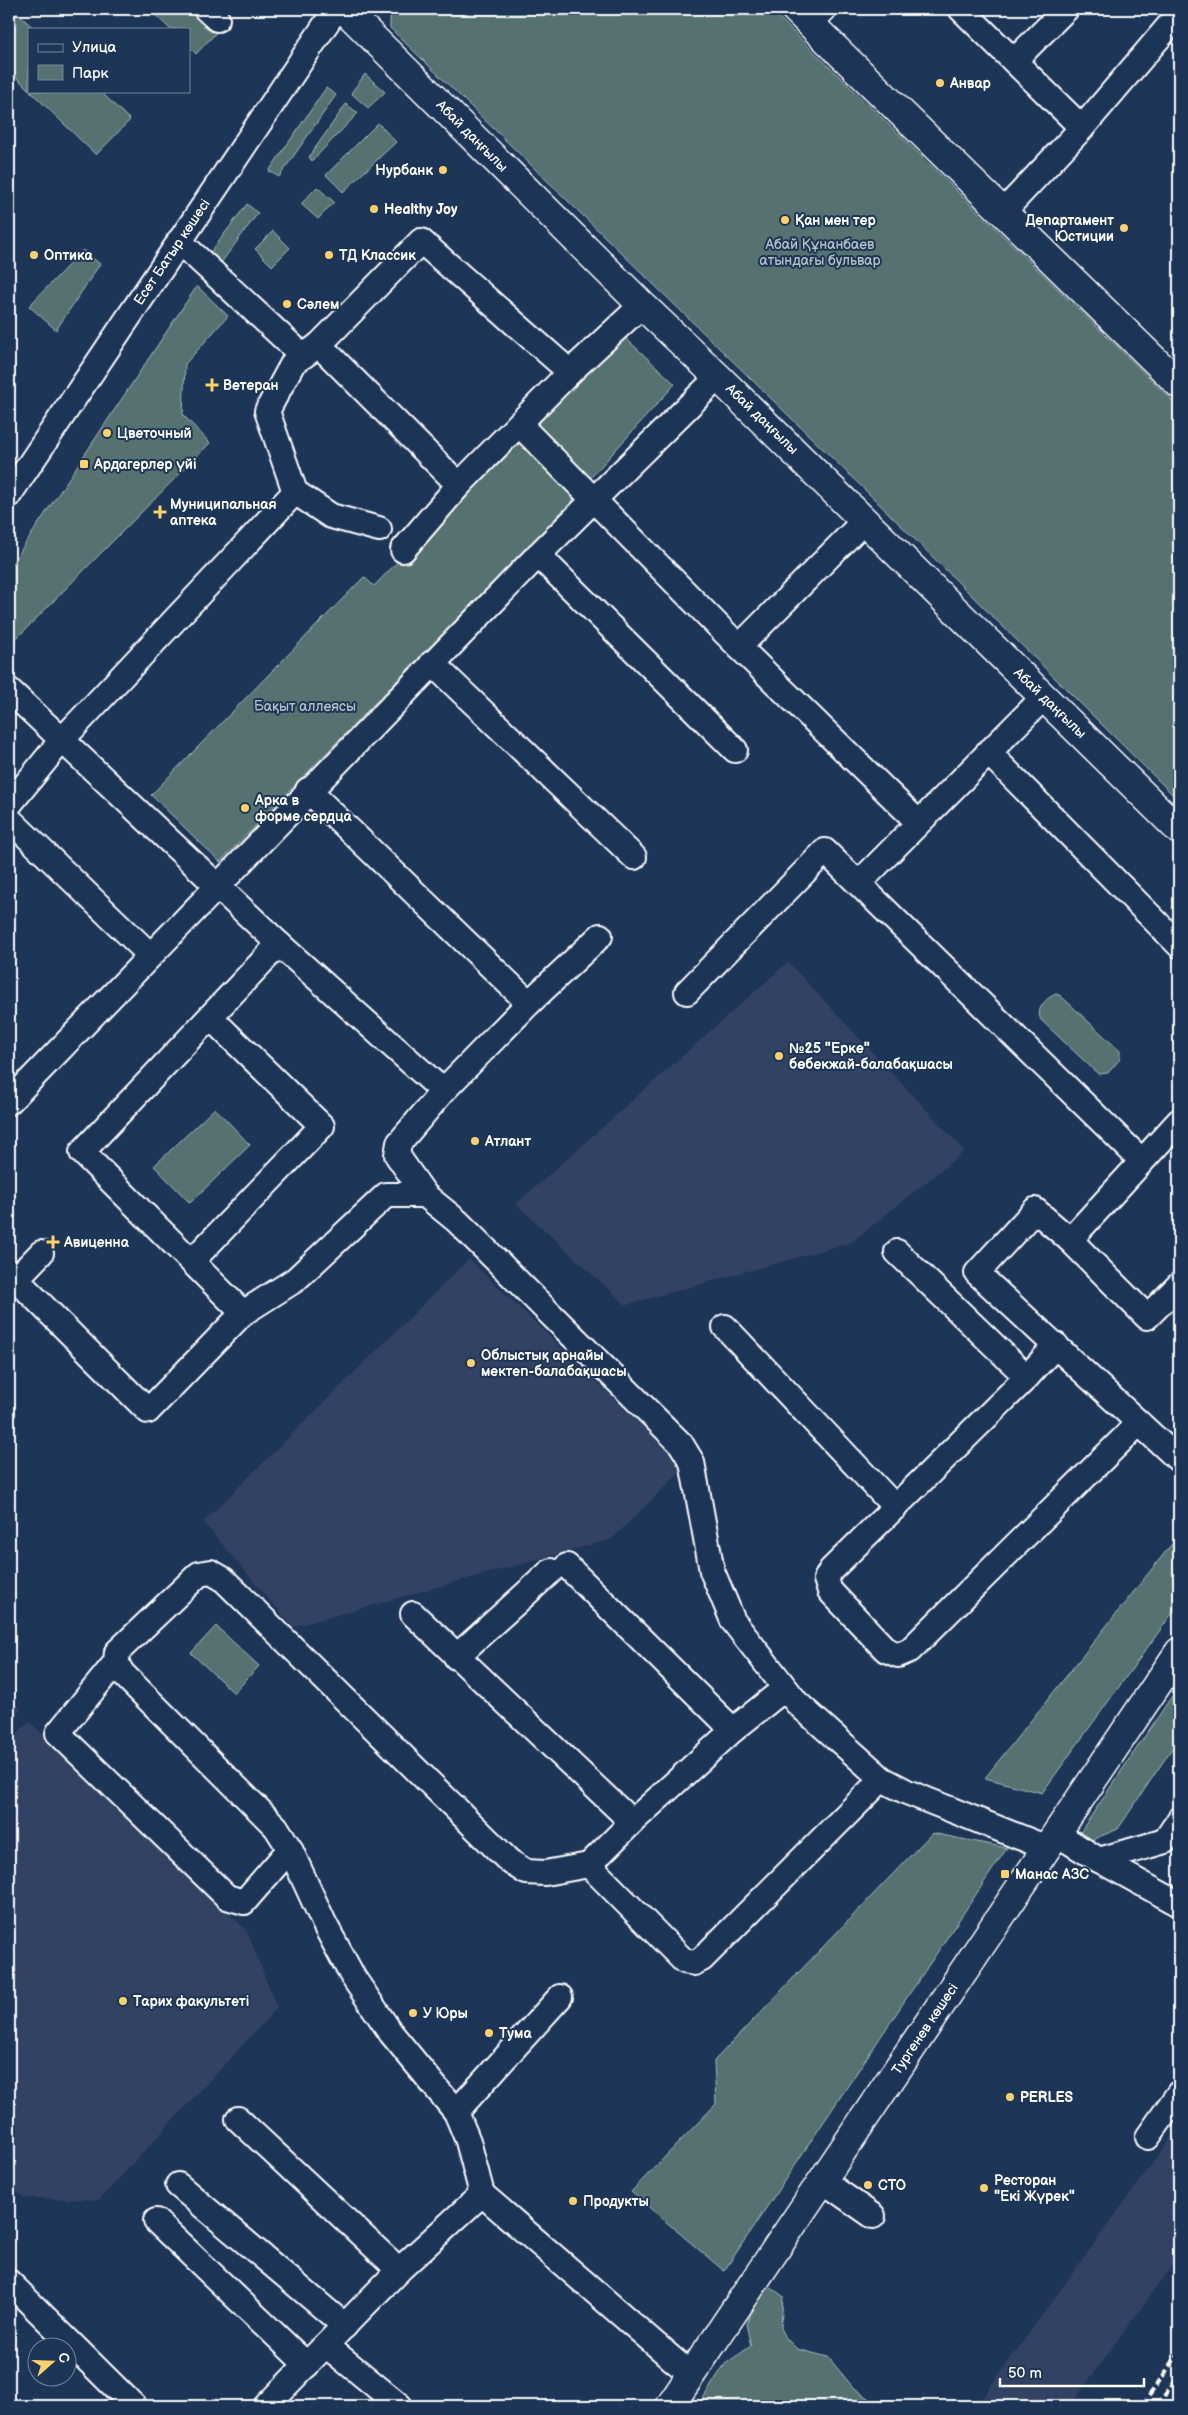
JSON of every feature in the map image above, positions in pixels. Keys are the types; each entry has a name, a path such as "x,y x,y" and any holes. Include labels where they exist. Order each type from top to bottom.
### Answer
{"main road":[{"name":"Абай даңғылы","path":"344,9 642,305 865,520 1179,830"},
{"path":"810,13 1003,212 1179,384"},
{"name":"Тургенев көшесі","path":"670,2406 1052,1841 1178,1661"}],"street":[{"name":"Есет Батыр көшесі","path":"9,495 336,9"},
{"path":"961,9 1082,128"},
{"path":"1014,61 1066,9"},
{"path":"1003,212 1082,128 1179,14"},
{"path":"179,241 311,351 459,485"},
{"path":"379,529 330,516 295,492 267,411 293,363 311,351 421,241 570,372"},
{"path":"403,550 459,485 570,372 642,305"},
{"path":"9,1102 432,663 593,499 718,377"},
{"path":"519,424 739,647 918,822"},
{"path":"9,805 61,741 295,492"},
{"path":"739,647 865,520"},
{"path":"538,555 735,750"},
{"path":"432,663 634,857"},
{"path":"9,690 61,741 279,944 443,1092"},
{"path":"859,883 1044,697"},
{"path":"988,752 1179,945"},
{"path":"308,790 529,1003"},
{"path":"9,819 150,955"},
{"path":"687,992 825,851 1142,1160"},
{"path":"600,936 529,1003 443,1092 399,1143 397,1155 425,1194 457,1221 681,1444 692,1462 712,1571 733,1621 784,1689 797,1703 882,1779 907,1792 1052,1841 1099,1860 1179,1904"},
{"path":"243,1312 193,1260 82,1152 211,1018 279,944"},
{"path":"193,1260 322,1126 211,1018"},
{"path":"1070,1240 1179,1121"},
{"path":"41,1253 12,1275 148,1411 243,1312 295,1280 386,1195 425,1194"},
{"path":"1179,1285 1147,1317 1070,1240 1035,1210 977,1273 1179,1460"},
{"path":"897,1252 1028,1377"},
{"path":"725,1327 895,1507"},
{"path":"1056,1345 1028,1377 831,1570 826,1579 830,1591 886,1650 898,1655 910,1650 1139,1423"},
{"path":"456,1657 559,1569 733,1730"},
{"path":"290,1849 244,1902 227,1897 58,1733 116,1662 117,1652 199,1574 211,1572 223,1579 510,1861 526,1872 545,1873 589,1865 632,1822 733,1730 784,1689"},
{"path":"413,1614 456,1657 632,1822"},
{"path":"116,1662 122,1673 276,1828 290,1849 325,1925 353,1977 391,2033 456,2112 470,2149 482,2194 691,2375"},
{"path":"589,1865 684,1961 694,1963 702,1959 882,1779"},
{"path":"1099,1860 1165,1841 1179,1820"},
{"path":"456,2112 560,1997"},
{"path":"1148,2137 1179,2093"},
{"path":"238,2119 399,2270"},
{"path":"823,2181 873,2216"},
{"path":"178,2185 345,2326"},
{"path":"266,2406 327,2346 399,2270 482,2194"},
{"path":"156,2221 307,2365"},
{"path":"9,2282 134,2406"},
{"path":"327,2346 400,2406"}],"shaded area":[{"name":"№25 \"Ерке\" бөбекжай-балабақшасы","path":"788,962 965,1151 852,1242 626,1305 516,1204"},
{"name":"Облыстық арнайы мектеп-балабақшасы","path":"469,1259 685,1467 612,1539 293,1627 203,1522"},
{"path":"9,1697 21,1709 9,1722"},
{"path":"29,1721 247,1931 277,2008 99,2200 24,2198 9,2183 9,1742"},
{"path":"1179,2127 1179,2256 1070,2406 976,2406"}],"green space":[{"path":"12,9 34,28 28,28 28,89 9,70 9,12"},
{"path":"149,9 219,9 229,19 196,54 190,48 190,28 169,28"},
{"name":"Абай Құнанбаев атындағы бульвар","path":"390,9 770,9 1179,407 1179,801 861,486 390,28"},
{"path":"365,74 385,92 368,108 351,93"},
{"path":"326,88 336,95 279,177 269,171"},
{"path":"31,92 101,92 130,120 96,155"},
{"path":"346,104 358,113 312,161 309,157"},
{"path":"378,123 396,142 343,192 326,175"},
{"path":"317,187 334,202 318,219 301,204"},
{"path":"247,204 258,213 218,267 206,258"},
{"path":"273,231 290,248 272,266 255,249"},
{"path":"83,250 100,264 56,330 29,306"},
{"path":"197,286 228,316 185,364 183,415 210,443 9,646 9,568"},
{"path":"618,331 675,384 585,484 540,436 533,416"},
{"name":"Бақыт аллеясы","path":"516,440 575,498 220,862 151,795 364,577 374,586"},
{"path":"1056,994 1061,996 1120,1051 1120,1059 1108,1073 1098,1074 1041,1020 1039,1012 1042,1004"},
{"path":"215,1108 250,1145 190,1203 154,1166"},
{"path":"1179,1535 1179,1604 1042,1793 985,1778"},
{"path":"216,1626 259,1666 234,1693 191,1653"},
{"path":"1172,1696 1179,1702 1179,1738 1118,1829 1089,1841 1079,1834"},
{"path":"932,1833 1007,1848 724,2271 631,2192 716,2104 714,2061"},
{"path":"770,2287 783,2296 781,2328 786,2338 797,2349 828,2357 852,2386 880,2406 776,2406 766,2399 761,2406 698,2406 725,2364 751,2346 746,2324 757,2302"}],"railway":[{"path":"1142,2406 1179,2353"},
{"path":"1157,2406 1179,2375"}],"place":[{"name":"Анвар","path":"940,83"},
{"name":"Нурбанк","path":"443,170"},
{"name":"Healthy Joy","path":"374,209"},
{"name":"Қан мен тер","path":"785,220"},
{"name":"Департамент Юстиции","path":"1124,228"},
{"name":"Оптика","path":"34,255"},
{"name":"ТД Классик","path":"329,255"},
{"name":"Сәлем","path":"287,304"},
{"name":"Ветеран","path":"212,385"},
{"name":"Цветочный","path":"107,433"},
{"name":"Ардагерлер үйі","path":"84,464"},
{"name":"Муниципальная аптека","path":"160,512"},
{"name":"Арка в форме сердца","path":"245,808"},
{"name":"№25 \"Ерке\" бөбекжай-балабақшасы","path":"779,1056"},
{"name":"Атлант","path":"475,1141"},
{"name":"Авиценна","path":"53,1242"},
{"name":"Облыстық арнайы мектеп-балабақшасы","path":"471,1363"},
{"name":"Манас АЗС","path":"1005,1874"},
{"name":"Тарих факультеті","path":"123,2001"},
{"name":"У Юры","path":"413,2013"},
{"name":"Тума","path":"489,2033"},
{"name":"PERLES","path":"1010,2097"},
{"name":"СТО","path":"868,2185"},
{"name":"Ресторан \"Екi Жүрек\"","path":"984,2188"},
{"name":"Продукты","path":"573,2201"}]}
